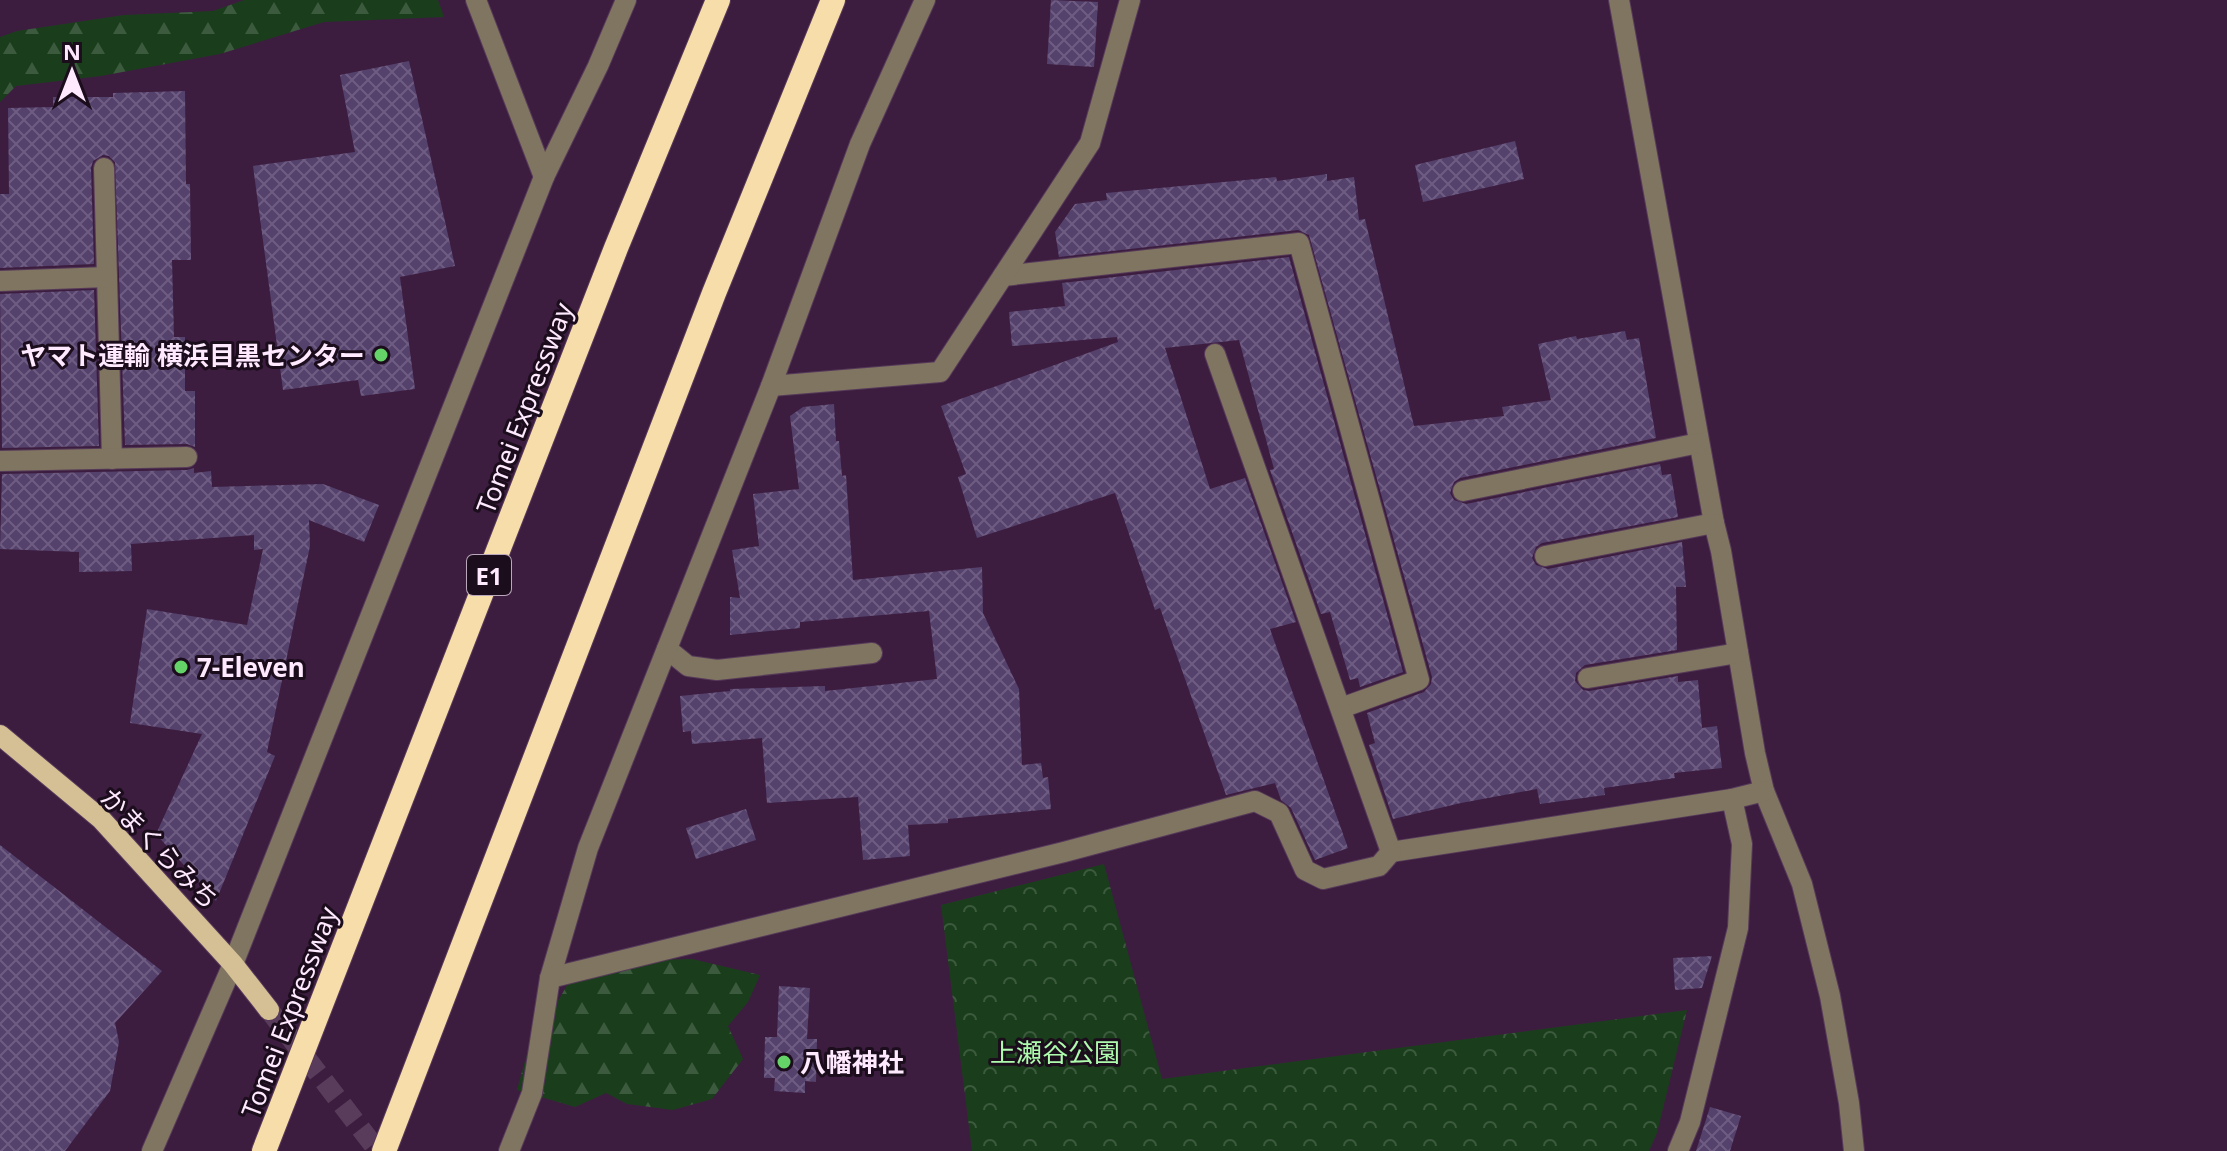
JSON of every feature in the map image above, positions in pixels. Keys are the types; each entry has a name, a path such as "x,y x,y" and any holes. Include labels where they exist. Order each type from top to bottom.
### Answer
{"highway":[{"name":"Tomei Expressway","path":"264,1151 616,248 718,0"},
{"path":"384,1151 709,308 833,0"}],"main road":[{"name":"かまくらみち","path":"0,735 101,819 233,964 269,1010"}],"street":[{"path":"476,0 544,177"},
{"path":"152,1151 233,964 544,177 626,0"},
{"path":"509,1151 532,1093 550,978 588,848 771,386 860,144 925,0"},
{"path":"771,386 940,372 1090,143 1130,0"},
{"path":"1619,0 1764,791 1802,884 1830,996 1849,1103 1854,1151"},
{"path":"104,168 112,459"},
{"path":"1003,276 1299,243 1419,680 1341,708"},
{"path":"0,281 107,277"},
{"path":"1215,354 1391,852"},
{"path":"1463,491 1699,443"},
{"path":"0,461 187,457"},
{"path":"1545,556 1714,523"},
{"path":"667,649 688,666 717,670 872,653"},
{"path":"1588,678 1738,653"},
{"path":"550,978 1049,856 1255,801 1279,813 1305,870 1323,879 1379,866 1391,852 1732,799 1764,791"},
{"path":"1678,1151 1690,1122 1738,928 1742,844 1732,799"}],"green space":[{"path":"244,0 438,0 444,17 324,22 220,54 101,76 16,86 0,102 0,37 17,31 124,15 213,11"},
{"name":"上瀬谷公園","path":"1104,864 1162,1079 1687,1010 1657,1133 1649,1151 972,1151 941,905"},
{"path":"628,953 649,960 692,959 760,975 748,1002 728,1026 743,1059 712,1099 673,1110 627,1104 606,1093 575,1107 517,1090 526,1057 582,959"}],"building":[{"path":"1051,0 1098,2 1094,67 1047,64"},
{"path":"409,61 455,266 400,277 415,389 361,396 358,380 283,390 253,166 355,152 340,75"},
{"path":"185,91 191,260 172,260 174,337 185,337 185,391 195,391 195,447 187,444 125,445 115,162 103,155 93,161 91,168 94,264 0,268 0,194 9,194 8,108 53,107 53,97 113,97 113,93"},
{"path":"1515,141 1524,179 1423,202 1415,165"},
{"path":"1327,174 1327,181 1354,177 1359,220 1365,219 1414,426 1504,416 1502,407 1551,400 1538,344 1625,331 1627,340 1639,338 1656,438 1460,478 1454,482 1450,493 1454,500 1466,504 1660,464 1662,475 1671,474 1678,517 1542,543 1536,547 1532,558 1536,565 1548,569 1682,542 1686,587 1676,587 1677,650 1585,665 1576,673 1575,681 1583,690 1589,691 1678,676 1678,682 1698,680 1702,728 1717,726 1722,768 1674,773 1675,778 1604,788 1605,795 1540,804 1537,789 1393,819 1369,745 1375,743 1367,713 1424,692 1431,684 1432,677 1309,235 1298,230 1059,257 1055,232 1075,204 1107,200 1106,193 1276,177 1277,181"},
{"path":"1289,257 1403,672 1360,687 1358,678 1350,680 1330,612 1321,614 1270,470 1274,469 1239,340 1165,348 1210,489 1245,478 1296,622 1270,629 1348,848 1315,860 1291,808 1281,800 1275,783 1226,795 1160,608 1155,610 1115,493 977,538 958,477 966,474 941,406 1118,342 1117,337 1012,346 1009,312 1065,306 1062,283"},
{"path":"94,290 99,446 2,448 0,294"},
{"path":"834,404 836,441 839,441 842,476 846,475 853,580 982,567 983,613 1019,689 1022,765 1041,763 1043,778 1048,777 1051,809 948,819 948,823 908,825 910,856 863,860 858,797 767,803 762,738 692,744 691,731 683,732 680,696 730,689 825,686 825,691 937,679 929,611 800,622 800,628 730,635 730,597 740,598 732,550 759,546 753,494 799,489 790,416 803,407"},
{"path":"194,468 194,473 211,471 212,487 323,484 379,505 364,542 309,520 310,546 267,752 275,756 216,901 156,834 202,734 130,723 147,609 247,625 263,549 254,550 254,535 131,544 132,571 79,572 79,552 0,549 2,474"},
{"path":"746,809 756,840 696,859 686,828"},
{"path":"0,845 162,971 115,1023 119,1042 110,1091 65,1151 0,1151"},
{"path":"1712,956 1702,988 1675,990 1673,958"},
{"path":"779,986 810,988 807,1039 817,1039 816,1082 805,1081 805,1093 774,1091 775,1078 764,1078 765,1037 777,1037"},
{"path":"1710,1107 1741,1116 1730,1151 1696,1151"}],"tunnel":[{"path":"269,1010 378,1151"}],"place":[{"name":"ヤマト運輸 横浜目黒センター","path":"381,355"},
{"name":"7-Eleven","path":"181,667"},
{"name":"八幡神社","path":"784,1062"}]}
